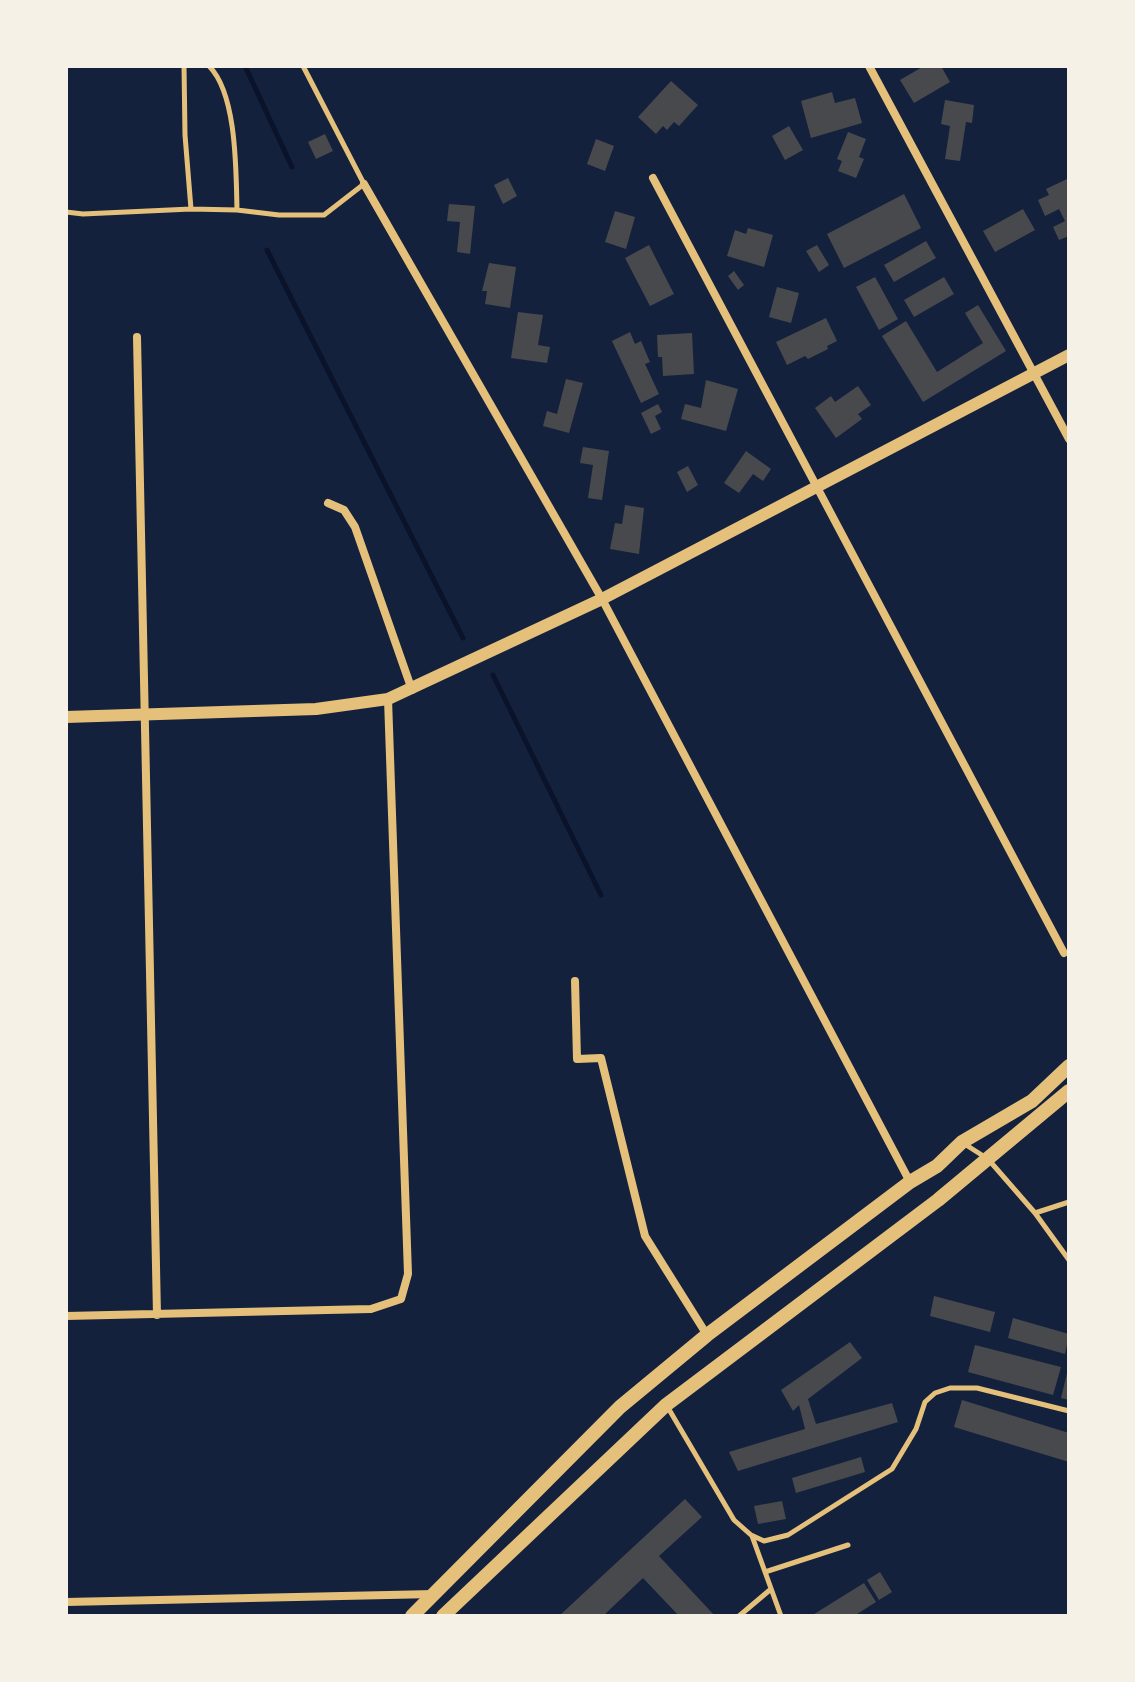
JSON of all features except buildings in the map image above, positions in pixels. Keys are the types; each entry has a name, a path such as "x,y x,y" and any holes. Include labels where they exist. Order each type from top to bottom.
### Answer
{"main road":[{"path":"412,1616 620,1407 707,1335 910,1182 937,1166 962,1142 1032,1101 1069,1066"},
{"path":"443,1616 666,1405 938,1200 1069,1091"}],"street":[{"path":"869,66 1069,439"},
{"path":"653,178 1064,953"},
{"path":"364,184 602,599 910,1182"},
{"path":"137,337 157,1315"},
{"path":"66,717 316,709 388,699 602,599 1069,355"},
{"path":"328,503 344,510 355,527 412,690"},
{"path":"66,1316 371,1309 401,1299 408,1274 388,699"},
{"path":"575,981 577,1059 601,1058 645,1236 707,1335"},
{"path":"66,1602 435,1594"}],"lane":[{"path":"184,66 191,209"},
{"path":"209,66 220,77 231,125 237,210"},
{"path":"66,212 83,214 191,209 324,215 364,184 303,66"},
{"path":"962,1142 988,1159 1035,1213 1069,1260"},
{"path":"1035,1213 1069,1202"},
{"path":"666,1405 734,1520 751,1535 764,1541 788,1535 892,1469 916,1429 925,1402 935,1393 950,1388 977,1388 1069,1411"},
{"path":"751,1535 781,1616"},
{"path":"765,1572 848,1545"},
{"path":"739,1616 771,1589"}],"waterway":[{"path":"245,66 292,167"},
{"path":"267,250 463,638"},
{"path":"493,675 601,895"}]}
